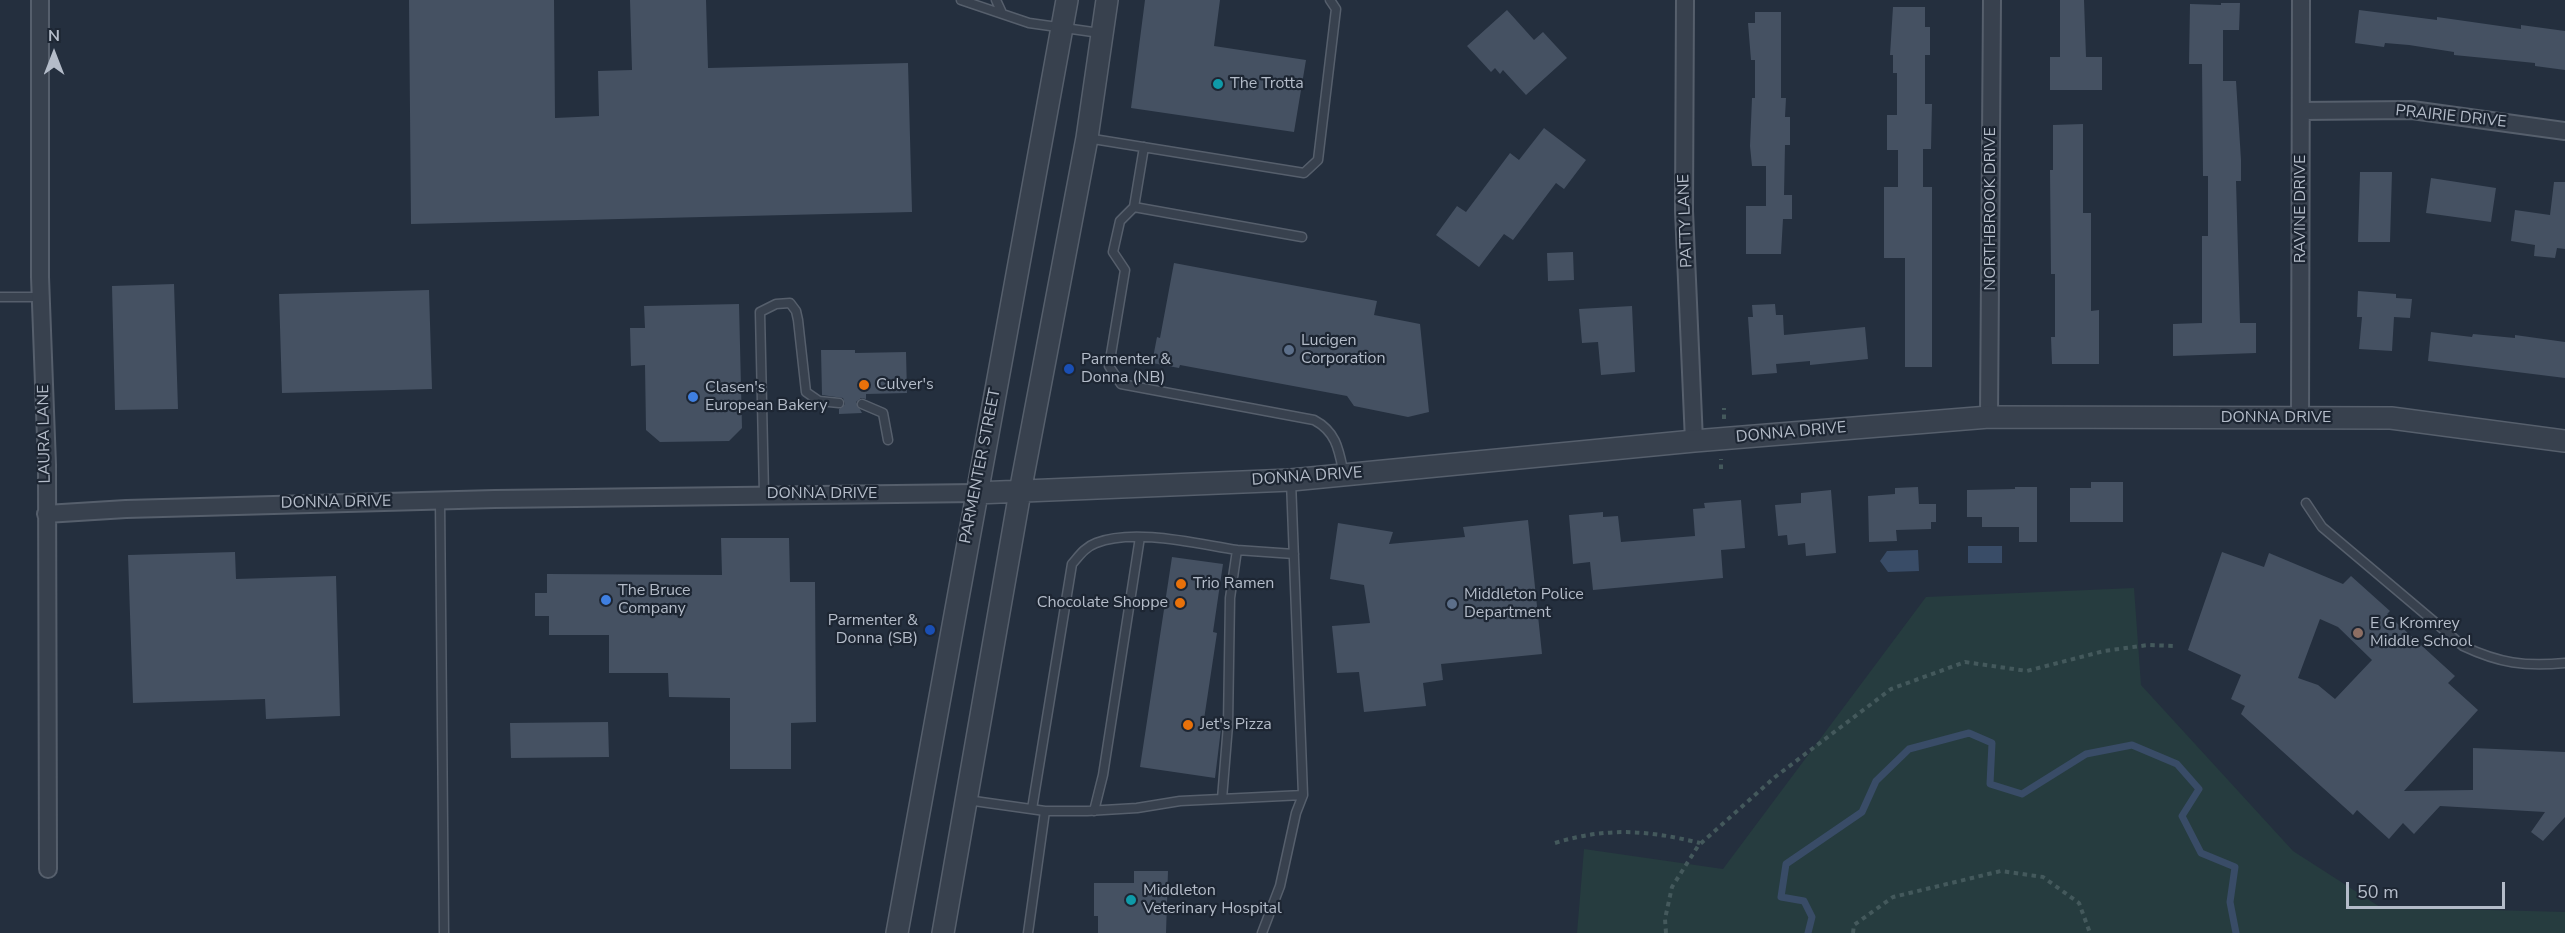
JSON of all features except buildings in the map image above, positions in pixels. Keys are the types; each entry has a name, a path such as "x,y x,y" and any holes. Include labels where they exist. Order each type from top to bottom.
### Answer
{"street":[{"name":"LAURA LANE","path":"40,0 41,297 47,465 48,869"},
{"name":"PARMENTER STREET","path":"897,933 1067,0"},
{"path":"943,933 1020,492 1087,138 1107,0"},
{"name":"PATTY LANE","path":"1685,0 1684,211 1694,441"},
{"name":"NORTHBROOK DRIVE","path":"1989,417 1992,0"},
{"name":"RAVINE DRIVE","path":"2300,419 2301,0"},
{"name":"PRAIRIE DRIVE","path":"2301,111 2412,110 2565,131"},
{"name":"DONNA DRIVE","path":"46,514 126,508 764,494 1020,492 1291,480 1694,441 1989,417 2391,418 2565,441"}],"lane":[{"path":"961,0 1029,23 1102,33"},
{"path":"996,0 1002,13"},
{"path":"1087,138 1304,173 1318,160 1336,9 1330,0"},
{"path":"1144,147 1134,207 1120,221 1113,252 1125,270 1109,366 1121,384 1314,420 1331,432 1338,445 1344,475"},
{"path":"1134,207 1302,237"},
{"path":"0,297 41,297"},
{"path":"764,494 760,312 776,304 790,303 796,310 798,320 806,392 819,401 839,403"},
{"path":"862,404 883,412 888,440"},
{"path":"1262,933 1280,886 1296,813 1303,795 1291,480"},
{"path":"440,501 444,933"},
{"path":"2306,503 2322,527 2463,646 2488,658 2530,666 2565,663"},
{"path":"1032,809 1072,564 1083,550 1097,543 1140,537 1237,550 1293,554"},
{"path":"1094,811 1103,775 1140,537"},
{"path":"1222,799 1228,725 1230,598 1237,550"},
{"path":"967,800 1045,811 1094,811 1222,799 1303,795"},
{"path":"1028,933 1045,811"}],"path":[{"path":"1666,933 1665,919 1672,887 1700,844 1775,777 1891,689 1965,662 2028,671 2104,651 2148,645 2175,646"},
{"path":"1555,843 1610,831 1666,835 1700,844"},
{"path":"1853,933 1854,925 1893,897 2001,871 2043,877 2079,903 2090,933"}],"green space":[{"path":"2134,588 2141,685 2293,851 2380,907 2565,912 2565,933 1577,933 1584,849 1723,869 1926,597"}],"water":[{"path":"1968,546 2002,546 2002,563 1968,563"},
{"path":"1918,550 1919,571 1888,572 1880,561 1887,551"}],"waterway":[{"path":"1808,933 1812,917 1804,901 1781,897 1786,864 1862,812 1876,781 1909,749 1969,733 1992,743 1990,784 2022,794 2086,754 2132,745 2177,764 2199,789 2182,816 2201,853 2235,867 2230,902 2236,933"}],"place":[{"name":"The Trotta","path":"1218,84"},
{"name":"Lucigen Corporation","path":"1289,350"},
{"name":"Parmenter & Donna (NB)","path":"1069,369"},
{"name":"Culver's","path":"864,385"},
{"name":"Clasen's European Bakery","path":"693,397"},
{"name":"Trio Ramen","path":"1181,584"},
{"name":"The Bruce Company","path":"606,600"},
{"name":"Chocolate Shoppe","path":"1180,603"},
{"name":"Middleton Police Department","path":"1452,604"},
{"name":"Parmenter & Donna (SB)","path":"930,630"},
{"name":"E G Kromrey Middle School","path":"2358,633"},
{"name":"Jet's Pizza","path":"1188,725"},
{"name":"Middleton Veterinary Hospital","path":"1131,900"}]}
